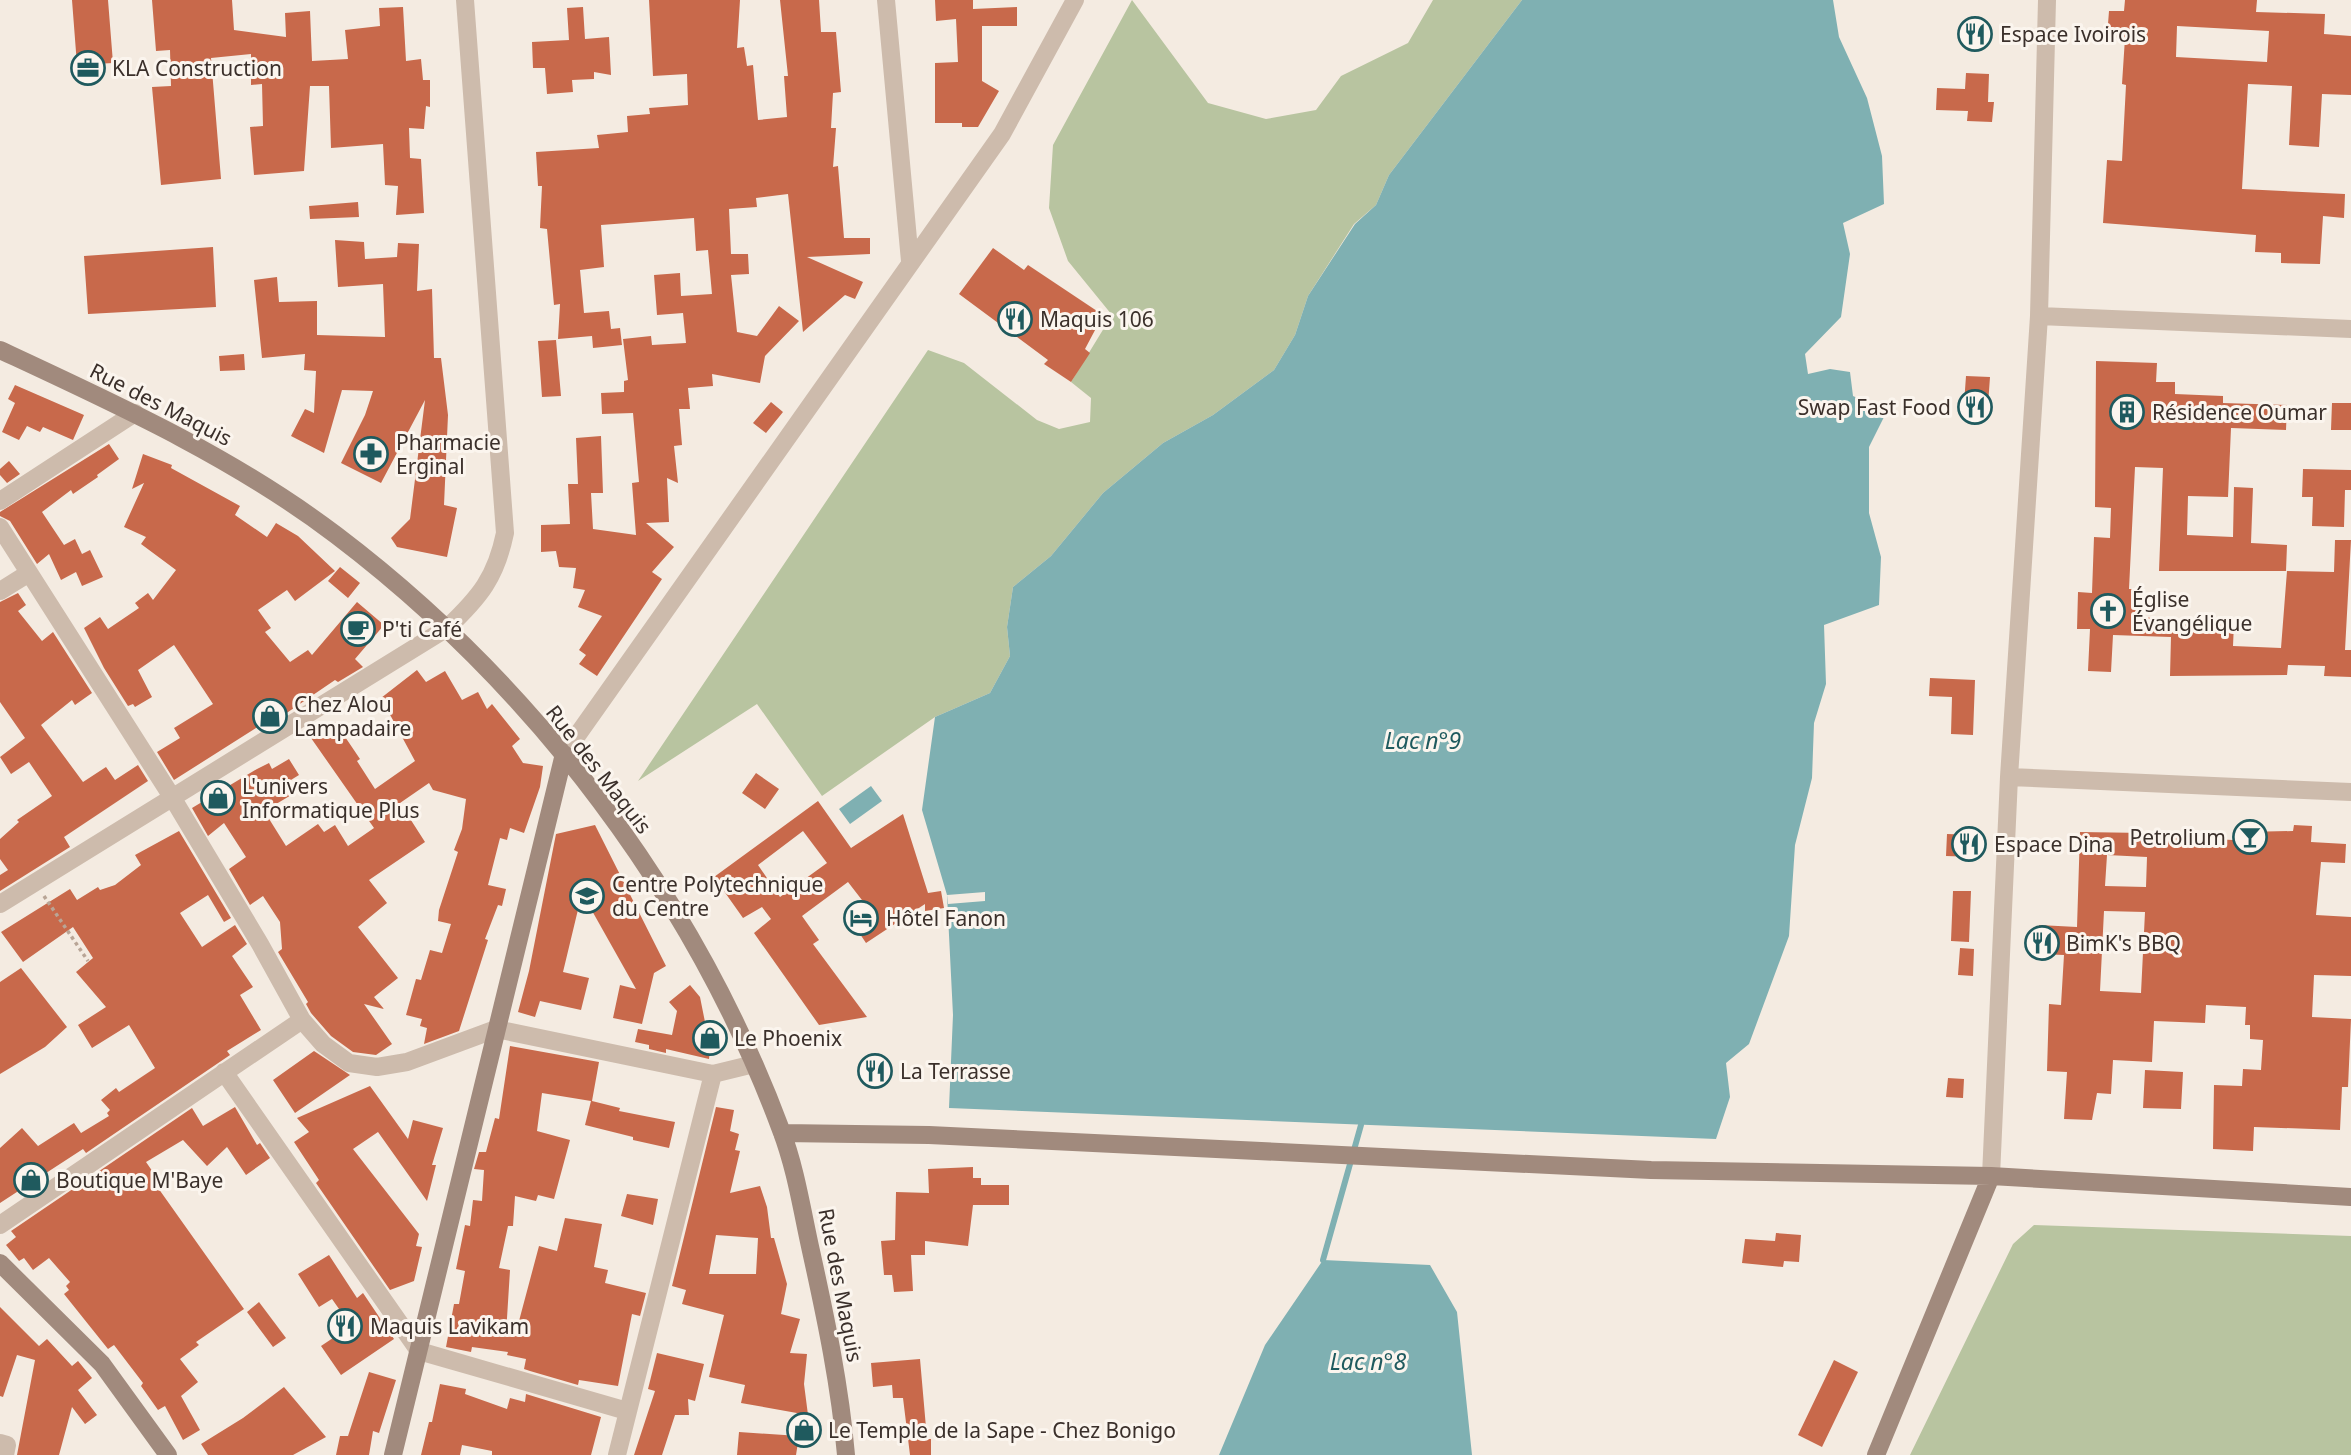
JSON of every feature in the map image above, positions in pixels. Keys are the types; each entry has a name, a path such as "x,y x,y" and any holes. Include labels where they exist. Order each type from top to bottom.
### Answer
{"street":[{"path":"0,904 447,628 473,604 493,576 505,533 465,0"},
{"path":"886,0 910,261"},
{"path":"393,1455 564,754 1002,134 1075,0"},
{"path":"1876,1455 1992,1176 2009,777 2039,316 2047,0"},
{"path":"2039,316 2351,329"},
{"name":"Rue des Maquis","path":"0,350 135,413 248,476 336,535 447,628 564,754 650,873 708,970 754,1064 782,1133 800,1194 822,1305 846,1455"},
{"path":"0,501 135,413"},
{"path":"0,527 172,797 302,1020 323,1044 349,1063 377,1067 418,1059 495,1029 713,1074 754,1064"},
{"path":"0,592 29,573"},
{"path":"2009,777 2351,792"},
{"path":"0,1225 302,1020"},
{"path":"225,1072 419,1351 627,1411"},
{"path":"617,1455 713,1074"},
{"path":"782,1133 929,1135 1651,1170 1992,1176 2351,1197"},
{"path":"0,1263 102,1364 168,1455"},
{"path":"0,1443 7,1445 5,1455"}],"path":[{"path":"35,882 88,961"}],"green space":[{"path":"1132,0 1208,103 1266,119 1316,110 1341,76 1408,43 1433,0 1522,0 1389,175 1376,205 1354,224 1308,296 1295,335 1274,370 1213,415 1163,443 1103,493 1051,556 1013,587 1007,627 1010,656 990,693 935,717 822,796 757,704 638,781 928,350 964,363 1037,420 1059,429 1090,422 1091,398 1071,382 1112,315 1068,261 1049,208 1053,145"},
{"path":"2034,1225 2351,1236 2351,1455 1910,1455 2013,1244"}],"water":[{"name":"Lac n°9","path":"1522,0 1833,0 1839,37 1867,98 1882,156 1884,204 1843,223 1850,254 1841,317 1805,354 1808,374 1830,369 1850,372 1853,396 1887,411 1869,447 1869,513 1881,557 1879,605 1824,625 1826,684 1814,723 1812,778 1795,845 1789,936 1749,1044 1726,1063 1730,1097 1716,1139 949,1108 953,1015 947,895 922,810 935,717 990,693 1010,656 1007,627 1013,587 1051,556 1103,493 1163,443 1213,415 1274,370 1295,335 1308,296 1355,224 1376,205 1389,175"},
{"path":"871,786 882,801 850,824 839,809"},
{"name":"Lac n°8","path":"1323,1260 1430,1265 1457,1312 1472,1455 1219,1455 1265,1345"}],"pier":[{"path":"985,892 985,901 948,904 947,895"}],"building":[{"path":"72,0 108,0 113,63 77,65"},
{"path":"152,0 232,0 234,30 286,37 285,13 310,11 312,61 348,59 345,30 380,26 379,8 403,7 406,61 421,59 423,80 430,80 430,107 426,106 424,129 409,128 410,158 421,159 424,213 396,215 398,186 385,185 383,144 331,148 329,86 310,86 304,171 254,175 250,127 263,126 262,84 251,85 251,54 211,58 221,179 161,185 152,87 171,86 170,50 156,51"},
{"path":"649,0 740,0 737,48 744,47 747,66 753,65 758,120 787,117 784,76 788,76 780,0 819,0 821,32 836,32 841,92 833,93 831,128 836,128 833,167 838,166 844,238 870,238 870,254 807,257 863,282 855,299 845,295 803,332 788,194 756,198 757,207 729,209 731,254 748,254 749,274 731,275 737,332 757,336 779,306 799,321 765,356 760,383 712,374 713,386 688,388 690,409 679,409 682,445 674,446 678,483 667,478 669,522 646,523 674,547 652,572 662,579 597,676 579,664 586,655 579,650 602,616 578,607 585,590 573,588 576,568 559,567 556,551 541,552 541,525 570,524 568,484 578,484 576,438 601,436 603,493 591,493 593,529 636,535 632,483 639,482 633,413 602,414 601,393 624,392 624,381 628,380 623,339 651,336 652,345 686,343 683,313 657,315 654,275 680,273 681,296 712,294 708,250 696,251 694,218 601,225 604,267 580,270 584,313 609,311 611,329 620,328 622,345 593,348 592,336 558,339 560,304 554,305 547,229 540,228 542,186 538,186 536,152 599,148 597,135 628,132 627,116 650,114 649,108 688,105 687,74 653,76"},
{"path":"935,0 973,0 973,9 1017,7 1017,26 982,26 982,81 999,91 978,127 962,127 962,123 935,123 935,63 958,62 956,19 936,21"},
{"path":"2125,0 2257,0 2256,12 2325,14 2324,34 2351,36 2351,95 2322,94 2319,147 2289,145 2292,86 2248,84 2242,189 2345,194 2344,218 2323,216 2320,264 2281,263 2281,253 2255,252 2256,235 2103,223 2107,160 2122,161 2126,85 2122,84 2125,38 2107,37 2109,11 2124,11","holes":["2177,26 2269,31 2267,62 2176,57"]},
{"path":"583,7 585,39 609,37 611,75 594,72 594,79 572,80 573,92 547,94 545,68 533,68 532,42 569,40 567,8"},
{"path":"1966,73 1989,74 1988,102 1994,102 1992,122 1967,121 1968,111 1936,110 1937,88 1965,89"},
{"path":"358,202 359,217 310,219 309,206"},
{"path":"335,240 364,242 365,259 397,257 398,243 419,244 417,291 432,289 434,358 441,358 448,415 444,505 457,508 447,557 397,547 391,538 410,519 425,400 381,483 341,463 365,415 373,391 342,390 324,453 291,436 305,409 314,413 316,371 304,370 305,354 262,358 254,280 277,277 279,302 317,301 317,335 385,337 383,284 338,287"},
{"path":"213,247 216,307 88,314 84,256"},
{"path":"993,248 1024,270 1028,265 1103,315 1085,349 1090,353 1071,382 1044,364 1048,360 959,294"},
{"path":"556,340 561,396 542,397 538,341"},
{"path":"244,354 245,370 220,371 219,356"},
{"path":"2096,361 2157,363 2156,382 2175,382 2175,394 2223,396 2223,403 2287,405 2286,430 2231,428 2228,497 2188,496 2187,535 2233,537 2234,487 2253,488 2251,543 2287,545 2286,571 2159,571 2163,468 2135,467 2129,589 2140,589 2139,617 2234,623 2233,646 2281,648 2287,571 2334,572 2335,540 2351,540 2345,650 2351,650 2351,677 2324,676 2325,666 2288,665 2287,675 2170,676 2171,637 2113,635 2111,672 2088,671 2090,629 2077,629 2078,592 2092,593 2094,537 2110,538 2111,508 2095,507"},
{"path":"1966,376 1990,377 1987,419 1963,418"},
{"path":"15,385 84,415 73,440 43,427 40,432 27,426 19,440 2,432 15,403 8,399"},
{"path":"771,402 783,412 766,433 753,423"},
{"path":"2332,403 2351,403 2351,430 2331,430"},
{"path":"109,444 119,459 97,475 98,477 73,494 71,490 42,512 64,545 75,539 82,554 90,550 103,577 82,586 76,572 61,580 49,554 37,564 10,521 0,516 0,512"},
{"path":"143,454 172,465 171,468 240,506 235,515 267,537 276,523 298,536 335,571 295,601 287,590 258,610 271,628 265,632 290,662 308,650 312,655 357,602 384,625 355,659 363,667 338,682 335,680 269,725 264,723 174,780 157,752 180,738 174,728 213,704 174,645 138,670 152,697 135,707 133,704 128,706 104,668 84,628 100,617 108,629 139,608 135,603 148,593 153,600 176,570 141,544 146,537 124,527 144,483 132,489"},
{"path":"9,461 20,474 7,483 0,475 0,469"},
{"path":"2303,469 2351,470 2351,490 2345,490 2344,527 2312,526 2313,497 2302,497"},
{"path":"340,567 360,583 348,598 328,581"},
{"path":"18,593 26,605 18,611 42,641 53,632 92,693 75,705 72,700 41,725 83,782 106,767 115,780 138,765 148,781 64,837 70,847 0,891 0,875 8,870 0,859 0,839 19,822 17,820 52,796 29,762 11,774 0,757 25,738 0,702 0,602"},
{"path":"417,670 426,682 445,671 462,700 478,692 487,709 492,704 520,739 512,746 523,763 543,766 540,787 524,833 510,828 507,840 500,838 488,885 506,889 502,906 498,905 485,939 488,940 459,1031 424,1044 427,1028 420,1026 422,1019 406,1015 416,979 421,980 430,950 442,953 451,924 438,921 439,910 458,852 454,850 462,829 466,799 433,790 429,783 400,803 425,842 369,880 387,903 358,927 398,978 374,997 384,1009 364,1004 392,1044 376,1055 353,1052 331,1036 311,1013 306,1004 308,1002 278,952 282,949 280,922 263,896 250,905 229,869 246,857 224,823 208,836 192,808 257,769 269,763 272,769 289,759 299,775 286,783 293,794 266,810 286,846 318,824 324,832 335,825 348,846 374,828 311,738 335,722 360,759 357,761 375,789 415,761 381,698"},
{"path":"1930,678 1975,680 1973,735 1951,734 1952,697 1929,696"},
{"path":"756,773 779,789 765,809 742,793"},
{"path":"818,801 851,848 903,814 928,893 941,891 944,908 925,911 925,904 866,943 854,925 872,913 848,882 802,916 819,940 813,944 867,1017 819,1025 754,933 771,919 762,907 743,918 714,877","holes":["803,831 827,863 780,897 758,865"]},
{"name":"Centre Polytechnique du Centre","path":"595,825 666,966 654,973 642,1024 613,1018 620,985 636,989 582,893 563,972 589,978 581,1010 540,1001 535,1017 518,1012 529,971 556,834"},
{"path":"2294,825 2312,826 2311,842 2346,844 2345,863 2321,862 2316,915 2351,917 2351,976 2314,975 2312,1017 2351,1019 2348,1087 2342,1087 2340,1130 2254,1127 2253,1151 2213,1149 2214,1085 2242,1086 2243,1069 2261,1070 2263,1040 2250,1039 2250,1025 2245,1025 2246,1007 2206,1005 2205,1023 2154,1021 2152,1062 2113,1060 2111,1094 2097,1093 2092,1120 2064,1119 2067,1072 2047,1071 2049,1004 2061,1005 2064,955 2038,954 2039,925 2077,927 2080,832 2145,833 2145,836 2233,840 2244,839 2244,832 2293,831","holes":["2107,855 2147,857 2146,887 2105,886","2104,911 2145,912 2141,993 2100,991"]},
{"path":"179,831 231,918 224,922 208,895 180,913 202,947 235,925 247,944 232,956 253,987 240,995 261,1030 227,1051 230,1055 86,1153 83,1149 0,1203 0,1148 22,1128 38,1146 74,1123 81,1133 109,1116 107,1113 110,1110 101,1100 116,1088 119,1092 155,1068 129,1025 92,1048 78,1025 106,1007 76,972 93,958 73,927 23,962 1,932 70,889 77,900 98,887 100,890 115,885 141,865 135,855"},
{"path":"1947,834 1976,835 1975,857 1946,856"},
{"path":"1953,891 1971,891 1969,942 1951,941"},
{"path":"1960,948 1974,949 1973,976 1958,975"},
{"path":"21,968 67,1027 45,1047 0,1074 0,982"},
{"path":"690,985 700,997 705,1022 713,1024 709,1059 666,1049 666,1053 635,1042 638,1029 672,1035 677,1011 669,1002"},
{"path":"510,1046 599,1062 592,1101 620,1108 619,1111 675,1122 669,1148 585,1125 591,1101 542,1093 537,1131 570,1140 554,1199 538,1195 536,1201 515,1196 513,1226 508,1226 499,1268 510,1270 506,1334 515,1336 539,1246 557,1251 565,1218 602,1224 594,1267 608,1270 605,1283 646,1293 640,1316 632,1314 618,1386 579,1380 578,1385 530,1371 524,1369 526,1359 507,1355 508,1352 472,1347 471,1352 446,1347 454,1304 459,1304 465,1271 456,1269 465,1225 470,1226 473,1200 482,1201 484,1170 474,1169 479,1152 486,1152 495,1118 499,1119"},
{"path":"314,1051 350,1075 295,1113 273,1080"},
{"path":"2145,1070 2183,1072 2181,1109 2143,1108"},
{"path":"1948,1078 1964,1079 1963,1098 1946,1097"},
{"path":"370,1086 408,1139 413,1120 443,1128 432,1165 436,1165 427,1201 378,1132 353,1149 419,1234 416,1246 422,1247 414,1281 390,1290 316,1183 319,1180 294,1142 309,1132 297,1118"},
{"path":"235,1107 257,1145 260,1143 270,1158 246,1175 227,1147 207,1166 183,1140 146,1162 155,1175 151,1178 244,1309 196,1342 199,1345 180,1359 198,1382 181,1396 200,1430 183,1440 165,1406 158,1410 141,1386 143,1383 114,1345 108,1349 64,1294 69,1290 66,1286 70,1282 49,1258 33,1270 24,1258 19,1261 6,1245 16,1237 11,1231 192,1108 203,1126"},
{"path":"716,1107 734,1110 730,1131 739,1134 735,1150 740,1151 730,1193 760,1186 767,1207 771,1238 774,1238 787,1284 781,1314 800,1319 790,1353 807,1354 804,1384 808,1415 741,1403 745,1385 709,1377 724,1315 682,1304 686,1290 672,1286","holes":["716,1235 758,1238 756,1274 709,1274"]},
{"path":"973,1167 973,1178 981,1178 981,1185 1009,1185 1009,1205 973,1205 968,1246 925,1241 925,1255 911,1255 913,1291 894,1292 892,1275 884,1275 881,1241 895,1240 896,1192 929,1193 928,1169"},
{"path":"627,1194 658,1199 653,1225 621,1216"},
{"path":"1776,1233 1801,1235 1799,1262 1784,1261 1783,1267 1742,1263 1745,1239 1775,1241"},
{"path":"329,1255 357,1298 363,1293 394,1339 341,1375 321,1346 351,1326 332,1299 319,1307 298,1274"},
{"path":"259,1302 286,1338 273,1347 247,1312"},
{"path":"0,1307 39,1346 47,1339 72,1366 78,1361 92,1378 78,1390 97,1415 85,1424 72,1407 59,1455 17,1455 35,1360 17,1355 3,1397 0,1396"},
{"path":"657,1353 704,1364 695,1401 688,1399 689,1415 675,1415 662,1455 634,1455 655,1391 648,1389"},
{"path":"920,1359 927,1439 931,1439 931,1455 910,1455 903,1398 893,1398 892,1385 873,1387 871,1363"},
{"path":"1834,1360 1858,1372 1822,1447 1798,1435"},
{"path":"369,1372 396,1380 379,1433 373,1431 369,1455 336,1455 340,1436 348,1436"},
{"path":"440,1384 466,1389 465,1394 507,1409 510,1398 525,1402 526,1394 601,1417 591,1455 492,1455 492,1451 462,1445 460,1455 421,1455"},
{"path":"284,1387 326,1437 293,1455 208,1455 201,1444 243,1418"},
{"path":"739,1432 799,1436 796,1455 737,1455"}],"waterway":[{"path":"1323,1260 1361,1125"}],"place":[{"name":"Espace Ivoirois","path":"1975,34"},
{"name":"KLA Construction","path":"88,68"},
{"name":"Maquis 106","path":"1015,319"},
{"name":"Swap Fast Food","path":"1975,407"},
{"name":"Résidence Oumar","path":"2127,412"},
{"name":"Pharmacie Erginal","path":"371,454"},
{"name":"Église Évangélique","path":"2108,611"},
{"name":"P'ti Café","path":"358,629"},
{"name":"Chez Alou Lampadaire","path":"270,716"},
{"name":"L'univers Informatique Plus","path":"218,798"},
{"name":"Petrolium","path":"2250,837"},
{"name":"Espace Dina","path":"1969,844"},
{"name":"Centre Polytechnique du Centre","path":"587,896"},
{"name":"Hôtel Fanon","path":"861,918"},
{"name":"BimK's BBQ","path":"2042,943"},
{"name":"Le Phoenix","path":"710,1038"},
{"name":"La Terrasse","path":"875,1071"},
{"name":"Boutique M'Baye","path":"31,1180"},
{"name":"Maquis Lavikam","path":"345,1326"},
{"name":"Le Temple de la Sape - Chez Bonigo","path":"804,1430"}]}
